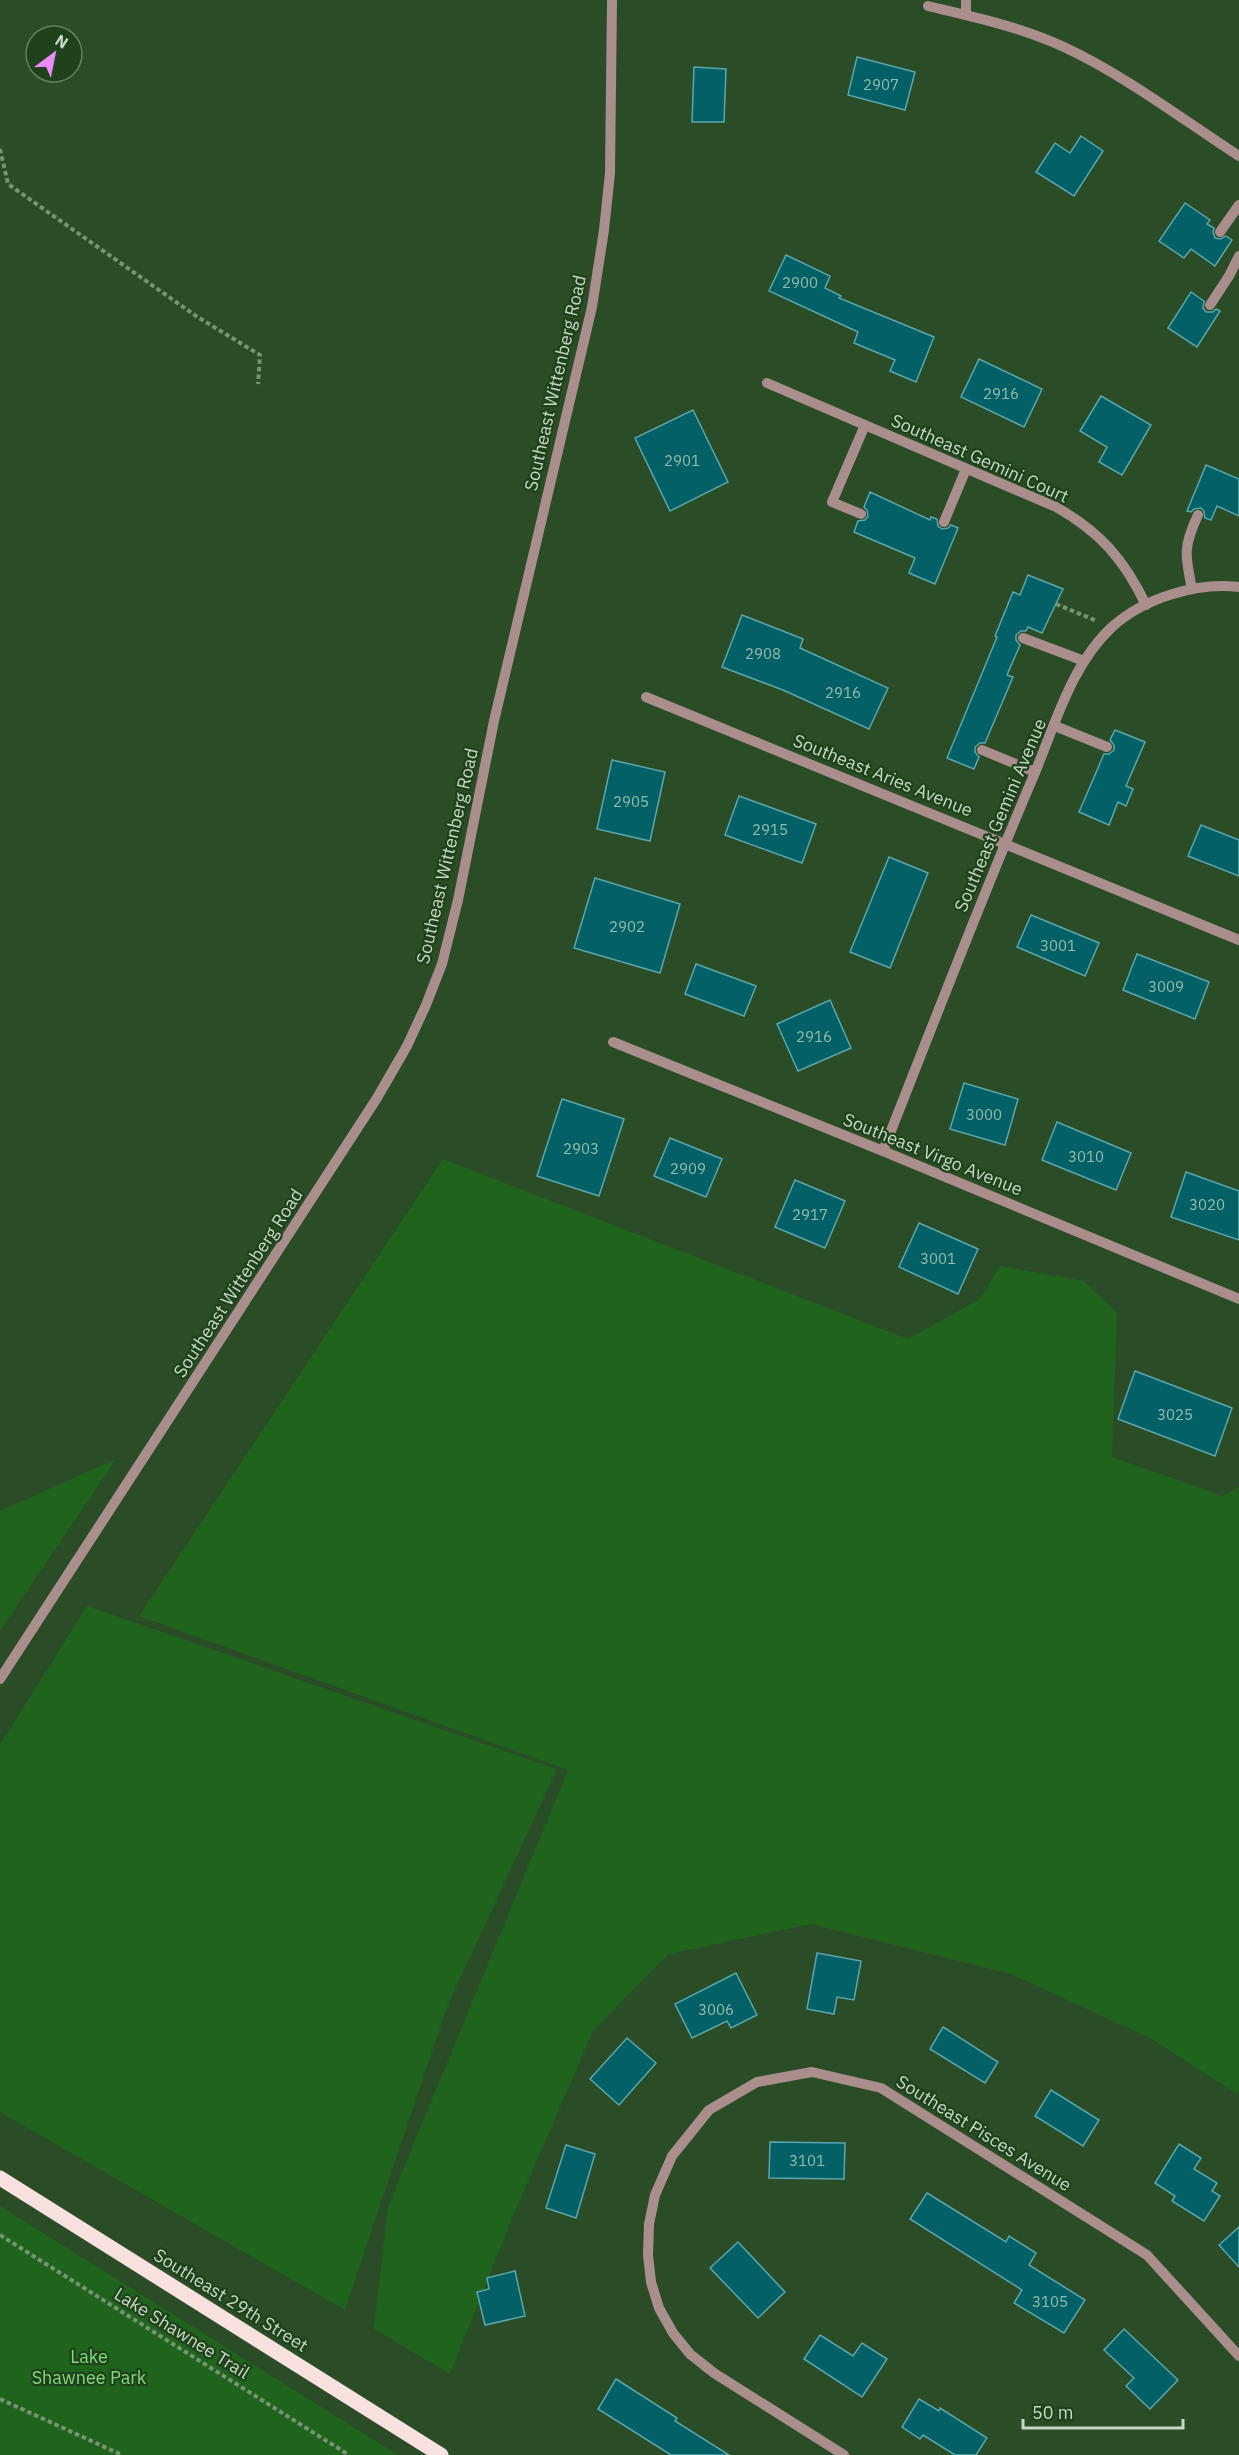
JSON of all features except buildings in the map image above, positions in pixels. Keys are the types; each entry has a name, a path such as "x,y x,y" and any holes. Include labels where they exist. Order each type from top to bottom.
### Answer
{"main road":[{"name":"Southeast 29th Street","path":"0,2178 441,2455"}],"street":[{"name":"Southeast Wittenberg Road","path":"0,1679 377,1098 407,1046 438,974 458,900 494,721 592,307 610,173 612,0"},
{"path":"966,0 966,15"},
{"path":"928,6 1015,28 1063,46 1093,62 1239,156"},
{"path":"1220,232 1239,205"},
{"path":"1210,305 1239,256"},
{"name":"Southeast Gemini Court","path":"767,383 1056,507 1079,520 1101,538 1119,558 1146,605"},
{"path":"861,514 832,502 865,425"},
{"path":"944,522 966,469"},
{"path":"1192,589 1185,549 1198,515"},
{"name":"Southeast Gemini Avenue","path":"883,1151 1005,843 1084,661 1113,627 1146,605 1192,589 1226,585 1239,587"},
{"path":"1023,638 1084,661"},
{"name":"Southeast Aries Avenue","path":"646,697 1239,940"},
{"path":"1055,726 1107,747"},
{"path":"982,750 1035,772"},
{"name":"Southeast Virgo Avenue","path":"613,1042 1239,1299"},
{"name":"Southeast Pisces Avenue","path":"844,2455 714,2373 690,2354 673,2333 659,2308 654,2291 648,2254 649,2224 662,2176 672,2156 709,2110 757,2082 812,2072 881,2088 1147,2255 1239,2356"}],"path":[{"path":"0,149 8,184 196,316 260,355 258,384"},
{"path":"1056,604 1113,627"},
{"name":"Lake Shawnee Trail","path":"0,2235 349,2455"},
{"path":"0,2399 122,2455"}],"green space":[{"path":"443,1159 908,1339 980,1299 1000,1266 1084,1281 1117,1313 1112,1457 1223,1496 1239,1487 1239,2090 1237,2094 1152,2039 1011,1974 811,1924 669,1954 593,2031 518,2204 450,2374 374,2329 388,2206 568,1770 139,1616"},
{"path":"116,1459 0,1631 0,1511"},
{"path":"87,1606 557,1769 447,2007 345,2310 0,2112 0,1745"},
{"name":"Lake Shawnee Park","path":"0,2206 398,2455 0,2455"}]}
